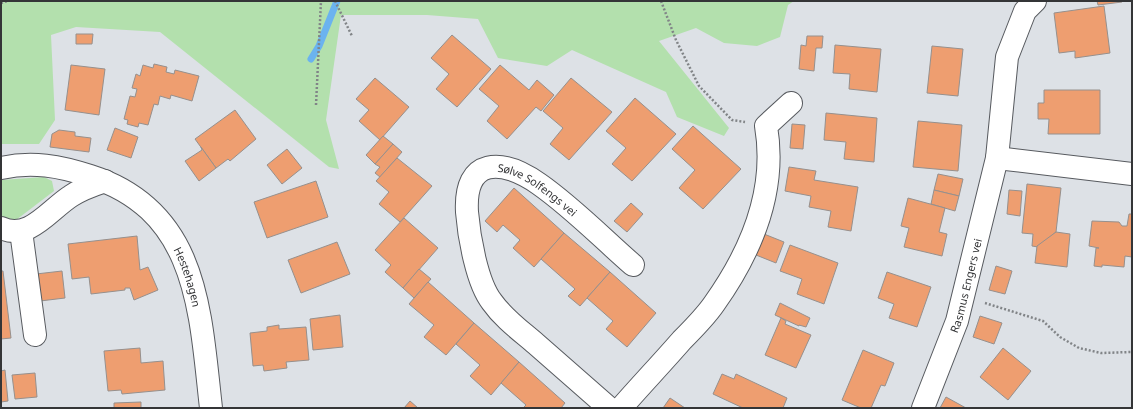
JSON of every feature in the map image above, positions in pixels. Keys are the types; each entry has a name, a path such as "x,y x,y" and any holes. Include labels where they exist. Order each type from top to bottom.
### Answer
{"street":[{"name":"Rasmus Engers vei","path":"923,408 957,321 997,158 1007,57 1025,11 1035,1"},
{"path":"621,408 714,306 739,266 755,228 767,185 770,162 766,126 791,103"},
{"path":"997,158 1132,174"},
{"name":"Hestehagen","path":"1,168 15,165 40,165 67,168 105,180 134,197 156,217 175,240 194,289 201,320 210,408"},
{"name":"Sølve Solfengs vei","path":"609,408 508,320 491,302 483,284 476,261 468,218 466,198 472,178 478,171 489,168 502,168 520,173 538,184 558,200 633,265"},
{"path":"35,335 11,229 32,227 70,196 105,180"}],"path":[{"path":"1,3 8,1"},
{"path":"316,105 321,1"},
{"path":"335,1 352,36"},
{"path":"661,1 676,40 699,86 732,120 766,126"},
{"path":"963,296 1043,322 1060,337 1079,348 1101,353 1132,352"}],"green space":[{"path":"1,1 794,1 788,5 780,37 757,46 724,43 696,28 659,41 729,128 724,136 677,117 666,92 572,50 547,66 498,58 478,19 427,15 341,15 326,120 339,169 329,167 160,32 76,27 51,35 55,120 39,144 1,144"},
{"path":"44,177 52,181 54,191 16,220 1,217 1,180"}],"building":[{"path":"1097,1 1121,1 1122,2 1098,5"},
{"path":"1104,6 1110,53 1075,58 1075,51 1059,53 1054,13"},
{"path":"76,34 93,34 92,44 76,44"},
{"path":"452,35 491,69 457,107 436,89 449,74 431,58"},
{"path":"807,36 823,36 822,48 816,48 814,71 799,69 801,45 806,46"},
{"path":"835,45 881,49 877,92 849,89 850,74 833,73"},
{"path":"932,46 963,49 958,96 927,93"},
{"path":"154,64 167,67 166,72 174,74 175,70 199,76 192,101 171,95 170,99 160,96 158,105 154,104 148,125 139,123 138,127 127,124 128,120 124,119 130,96 135,97 137,89 132,88 136,74 140,76 143,65 153,68"},
{"path":"71,65 105,69 99,115 65,110"},
{"path":"500,65 529,90 537,80 554,95 541,111 536,107 507,139 487,121 499,106 479,89"},
{"path":"375,78 409,107 380,140 359,121 369,110 356,99"},
{"path":"571,78 612,112 569,160 550,144 563,128 543,111"},
{"path":"1044,90 1100,90 1100,134 1048,134 1049,119 1038,119 1038,103 1044,103"},
{"path":"635,98 676,134 632,181 612,164 626,148 606,131"},
{"path":"235,110 256,139 230,161 228,159 216,168 195,139"},
{"path":"826,113 877,118 874,162 844,159 846,142 824,140"},
{"path":"918,121 962,125 958,171 913,167"},
{"path":"792,124 805,125 803,149 790,148"},
{"path":"693,126 741,169 703,209 679,188 695,170 672,149"},
{"path":"115,128 138,137 131,158 107,150"},
{"path":"59,130 75,132 75,136 91,138 89,152 50,147 52,134"},
{"path":"383,136 393,144 375,164 366,155"},
{"path":"393,144 402,152 380,177 375,173 380,167 375,164"},
{"path":"201,147 216,168 199,181 185,161 202,150"},
{"path":"287,149 302,168 282,184 267,165"},
{"path":"397,158 432,186 400,222 379,204 389,192 376,181"},
{"path":"789,167 816,171 814,180 858,187 851,231 828,227 831,211 809,207 811,196 785,191"},
{"path":"938,174 963,179 959,196 934,190"},
{"path":"316,181 328,217 267,238 254,202"},
{"path":"1027,184 1061,188 1056,232 1038,247 1032,246 1033,234 1022,233"},
{"path":"514,188 564,233 534,267 513,248 520,240 503,225 497,232 485,221"},
{"path":"934,190 959,196 955,211 931,204"},
{"path":"1009,190 1022,191 1020,216 1007,214"},
{"path":"908,198 945,208 939,232 947,234 942,256 904,247 909,228 901,226"},
{"path":"631,203 643,214 627,232 614,221"},
{"path":"1129,214 1132,214 1132,257 1125,256 1124,267 1102,265 1102,267 1094,266 1096,248 1099,248 1089,246 1092,221 1119,222 1122,226 1127,226"},
{"path":"404,218 438,248 403,288 385,272 391,265 375,250"},
{"path":"1056,232 1070,234 1067,267 1035,263 1037,246"},
{"path":"564,233 610,272 580,306 568,296 575,289 541,259"},
{"path":"764,234 784,242 776,263 756,255"},
{"path":"137,236 140,270 148,267 158,290 134,300 130,288 125,288 125,290 91,294 89,277 72,279 68,244"},
{"path":"337,242 350,274 301,293 288,260"},
{"path":"790,245 838,263 824,304 797,294 802,279 780,271"},
{"path":"996,266 1012,271 1005,294 989,290"},
{"path":"419,269 431,279 414,298 403,288"},
{"path":"1,271 3,271 11,338 1,339"},
{"path":"62,271 65,298 40,301 36,274"},
{"path":"610,272 656,313 627,347 606,329 613,321 587,298"},
{"path":"887,272 931,287 917,327 889,318 894,304 878,298"},
{"path":"428,282 474,323 446,355 424,337 434,325 409,304"},
{"path":"780,303 810,318 806,327 799,326 775,315"},
{"path":"340,315 343,347 313,350 310,319"},
{"path":"980,316 1002,323 994,344 973,337"},
{"path":"781,318 786,321 785,324 811,335 796,368 765,355"},
{"path":"474,323 519,362 491,395 470,376 480,365 456,344"},
{"path":"279,325 279,329 306,327 309,360 286,362 287,368 264,371 263,365 253,366 250,333 267,331 267,327"},
{"path":"140,348 141,363 163,361 165,390 122,394 121,390 108,391 104,351"},
{"path":"1003,348 1031,371 1008,400 980,377"},
{"path":"863,350 894,363 885,386 881,385 871,408 861,408 842,400"},
{"path":"519,362 565,403 561,408 523,408 526,405 501,383"},
{"path":"5,370 8,401 1,402 1,371"},
{"path":"35,373 37,397 15,399 12,375"},
{"path":"722,374 734,379 736,374 787,398 783,408 743,408 713,394"},
{"path":"946,397 966,408 940,408"},
{"path":"670,398 685,408 663,408"},
{"path":"410,401 418,408 404,408"},
{"path":"141,402 141,408 114,408 114,403"}],"waterway":[{"path":"311,59 319,46 337,1"}]}
